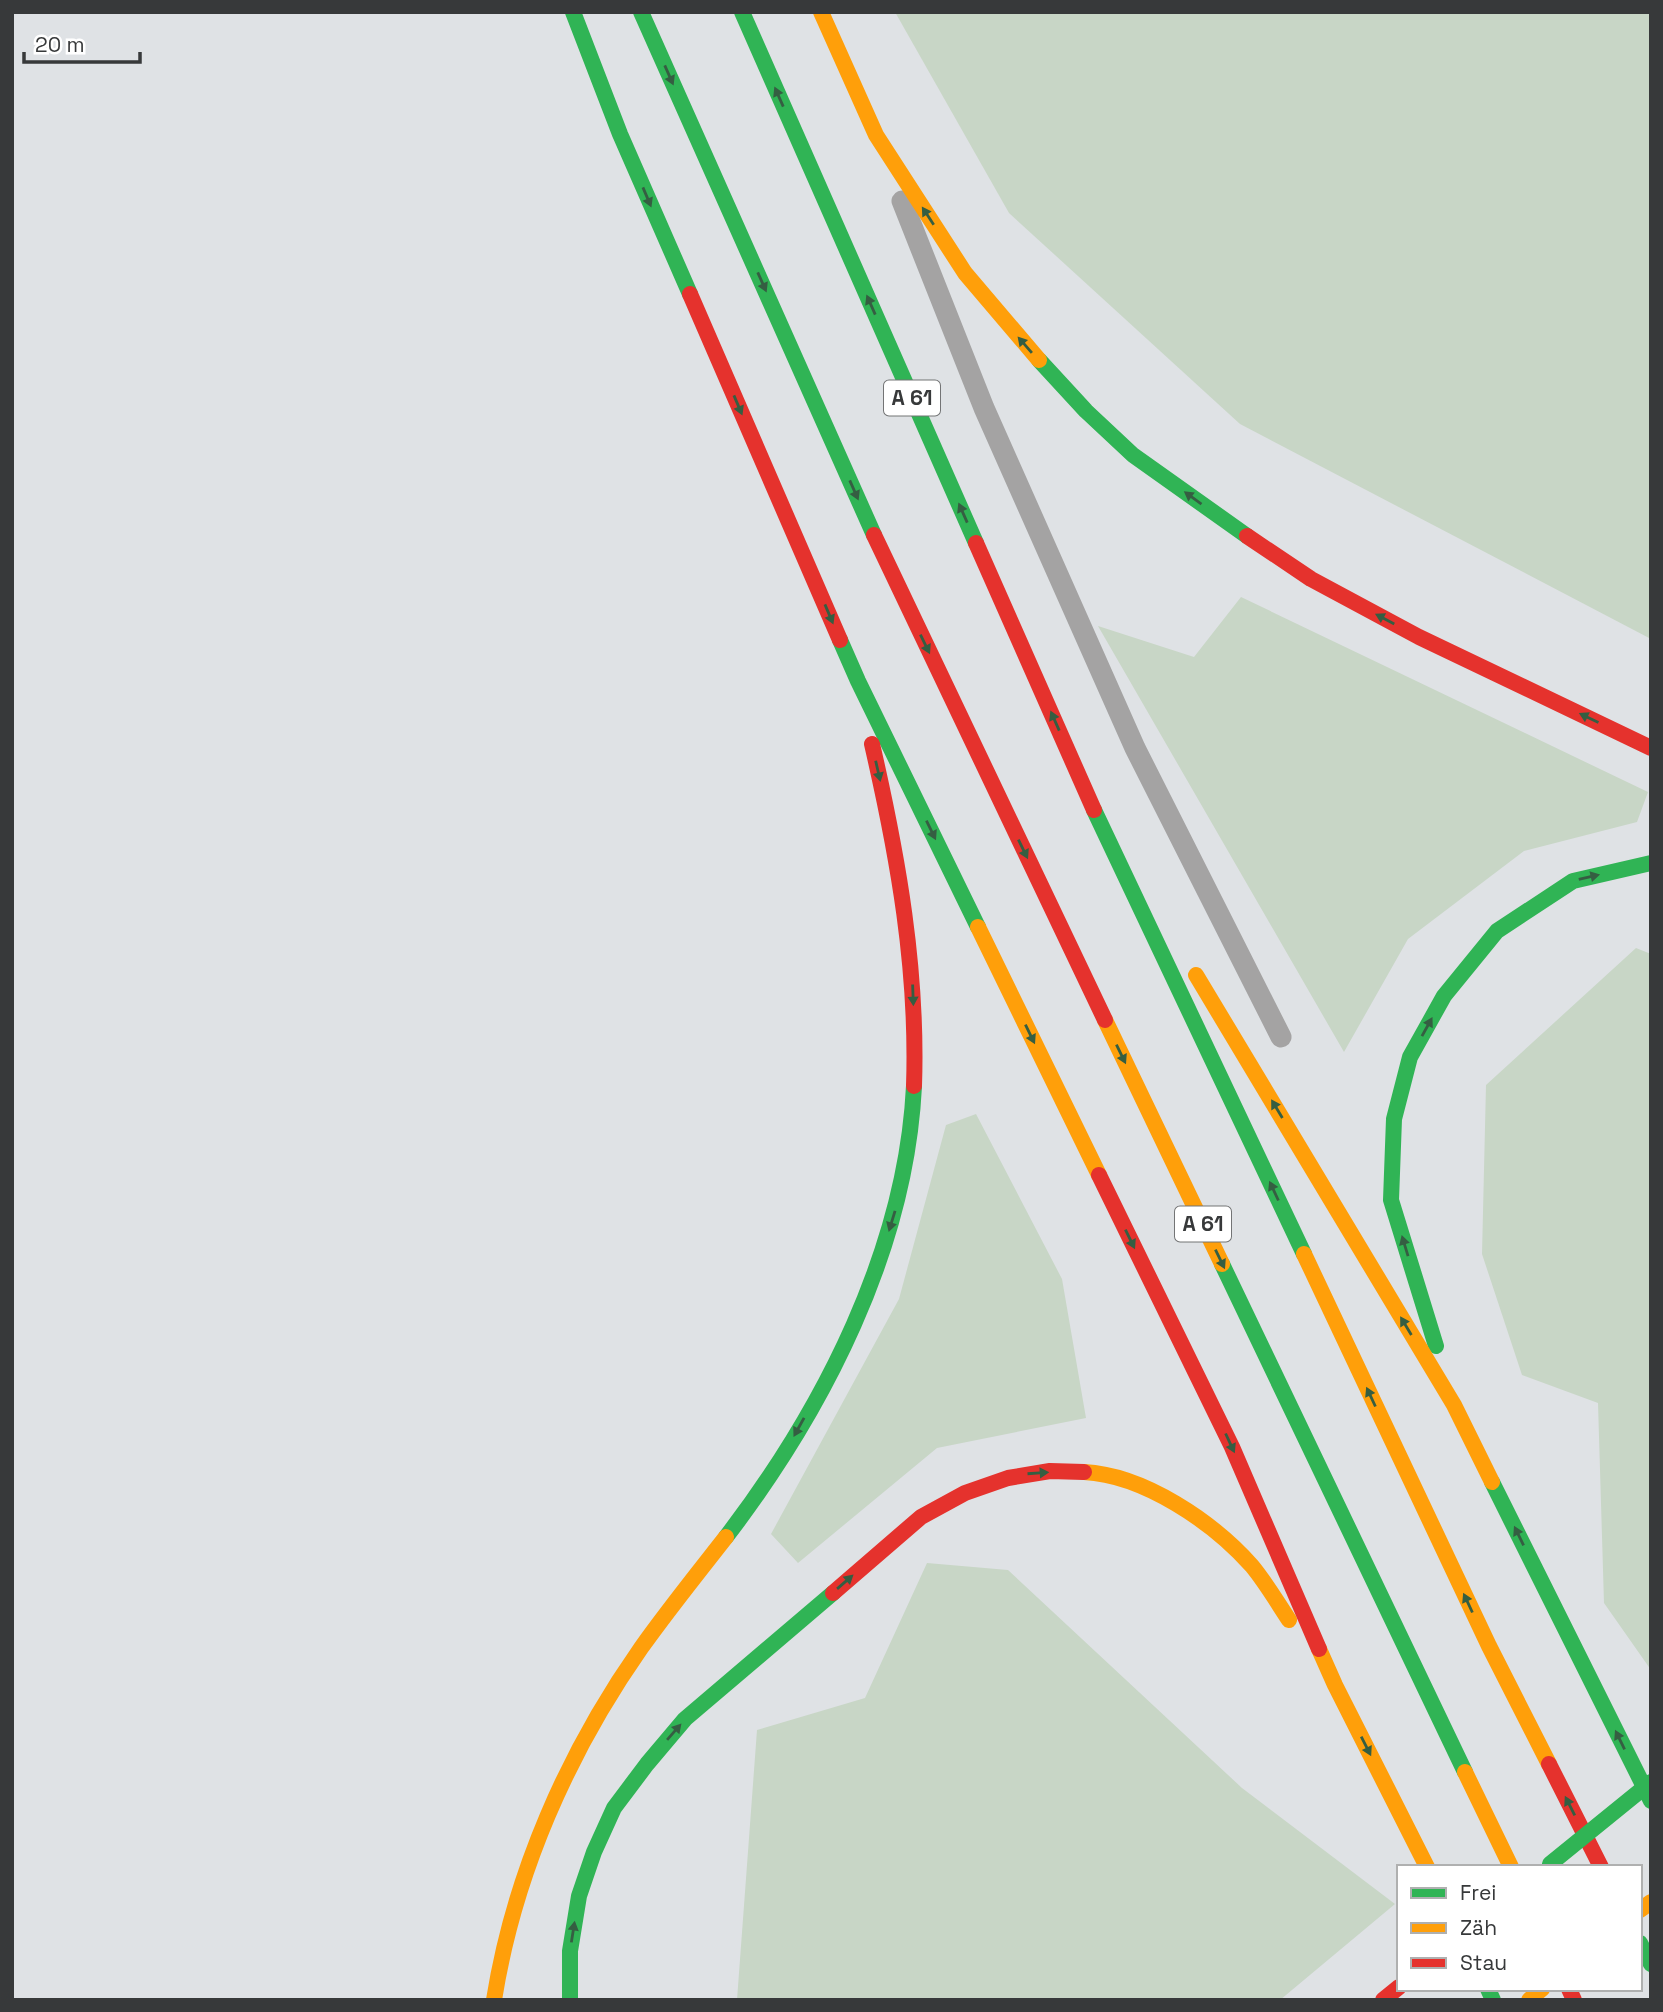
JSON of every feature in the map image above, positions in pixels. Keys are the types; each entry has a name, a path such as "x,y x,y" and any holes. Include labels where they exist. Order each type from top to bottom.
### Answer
{"highway":[{"path":"573,12 620,134 858,681 1232,1447 1335,1685 1425,1865"},
{"name":"A 61","path":"641,12 895,582 1510,1865"},
{"name":"A 61","path":"742,12 1082,783 1489,1646 1600,1865"},
{"path":"821,12 876,135 965,273 1036,357 1086,411 1133,455 1257,544 1311,579 1419,637 1651,748"},
{"path":"494,2000 514,1906 548,1814 568,1771 640,1650 780,1460 827,1377 868,1294 894,1216 911,1137 915,1051 912,967 893,836 858,681"},
{"path":"1082,783 1161,915"},
{"path":"1454,1405 1391,1200 1394,1119 1410,1057 1444,996 1497,930 1573,881 1651,863"},
{"path":"1189,963 1454,1405 1651,1801"},
{"path":"570,2000 570,1951 579,1896 594,1852 614,1808 647,1764 685,1719 921,1517 970,1489 1021,1474 1085,1471 1109,1474 1144,1487 1177,1504 1214,1529 1248,1561 1335,1685"},
{"path":"1548,1865 1651,1782"},
{"path":"1642,1947 1651,1964"},
{"path":"1383,2000 1397,1989"}],"lane":[{"path":"876,135 984,408 1135,748 1281,1037"}],"green space":[{"path":"895,12 1651,12 1651,639 1240,424 1009,213"},
{"path":"1241,597 1648,792 1637,822 1524,851 1408,939 1344,1052 1098,626 1194,657"},
{"path":"1636,948 1651,954 1651,1670 1604,1603 1598,1403 1522,1375 1482,1254 1486,1085"},
{"path":"976,1114 1062,1279 1086,1418 937,1448 798,1563 771,1534 899,1299 946,1125"},
{"path":"927,1563 1008,1570 1242,1788 1395,1904 1280,2000 737,2000 757,1730 865,1698"}],"traffic: fast":[{"path":"573,12 620,134 690,294"},
{"path":"641,12 874,535"},
{"path":"742,12 976,543"},
{"path":"1039,360 1086,411 1133,455 1247,536"},
{"path":"840,640 978,927"},
{"path":"1094,810 1304,1254"},
{"path":"1436,1346 1391,1200 1394,1119 1410,1057 1444,996 1497,931 1573,881 1651,863"},
{"path":"726,1537 796,1435 854,1325 877,1267 895,1207 908,1147 914,1086"},
{"path":"1222,1264 1465,1772"},
{"path":"1492,1482 1651,1801"},
{"path":"570,2000 570,1951 579,1896 594,1852 614,1808 685,1719 833,1593"},
{"path":"1550,1864 1651,1782"},
{"path":"1642,1947 1651,1964"},
{"path":"1489,1991 1493,2000"}],"traffic: slow":[{"path":"821,12 876,135 965,273 1039,360"},
{"path":"978,927 1099,1175"},
{"path":"1196,975 1454,1405 1492,1482"},
{"path":"1105,1020 1222,1264"},
{"path":"1304,1254 1489,1646 1549,1764"},
{"path":"1084,1472 1107,1475 1153,1491 1198,1518 1252,1566 1289,1620"},
{"path":"494,2000 515,1906 530,1861 568,1772 590,1729 641,1648 726,1537"},
{"path":"1319,1649 1426,1865"},
{"path":"1465,1772 1510,1865"},
{"path":"1642,1909 1651,1902"},
{"path":"1529,2000 1540,1991"}],"traffic: jam":[{"path":"690,294 840,640"},
{"path":"874,535 1105,1020"},
{"path":"1247,536 1311,579 1419,637 1651,748"},
{"path":"976,543 1094,810"},
{"path":"872,744 904,914 913,999 914,1086"},
{"path":"1099,1175 1232,1447 1319,1649"},
{"path":"833,1593 921,1517 965,1493 1008,1478 1050,1471 1084,1472"},
{"path":"1549,1764 1600,1865"},
{"path":"1383,2000 1397,1989"},
{"path":"1570,1991 1574,2000"}]}
